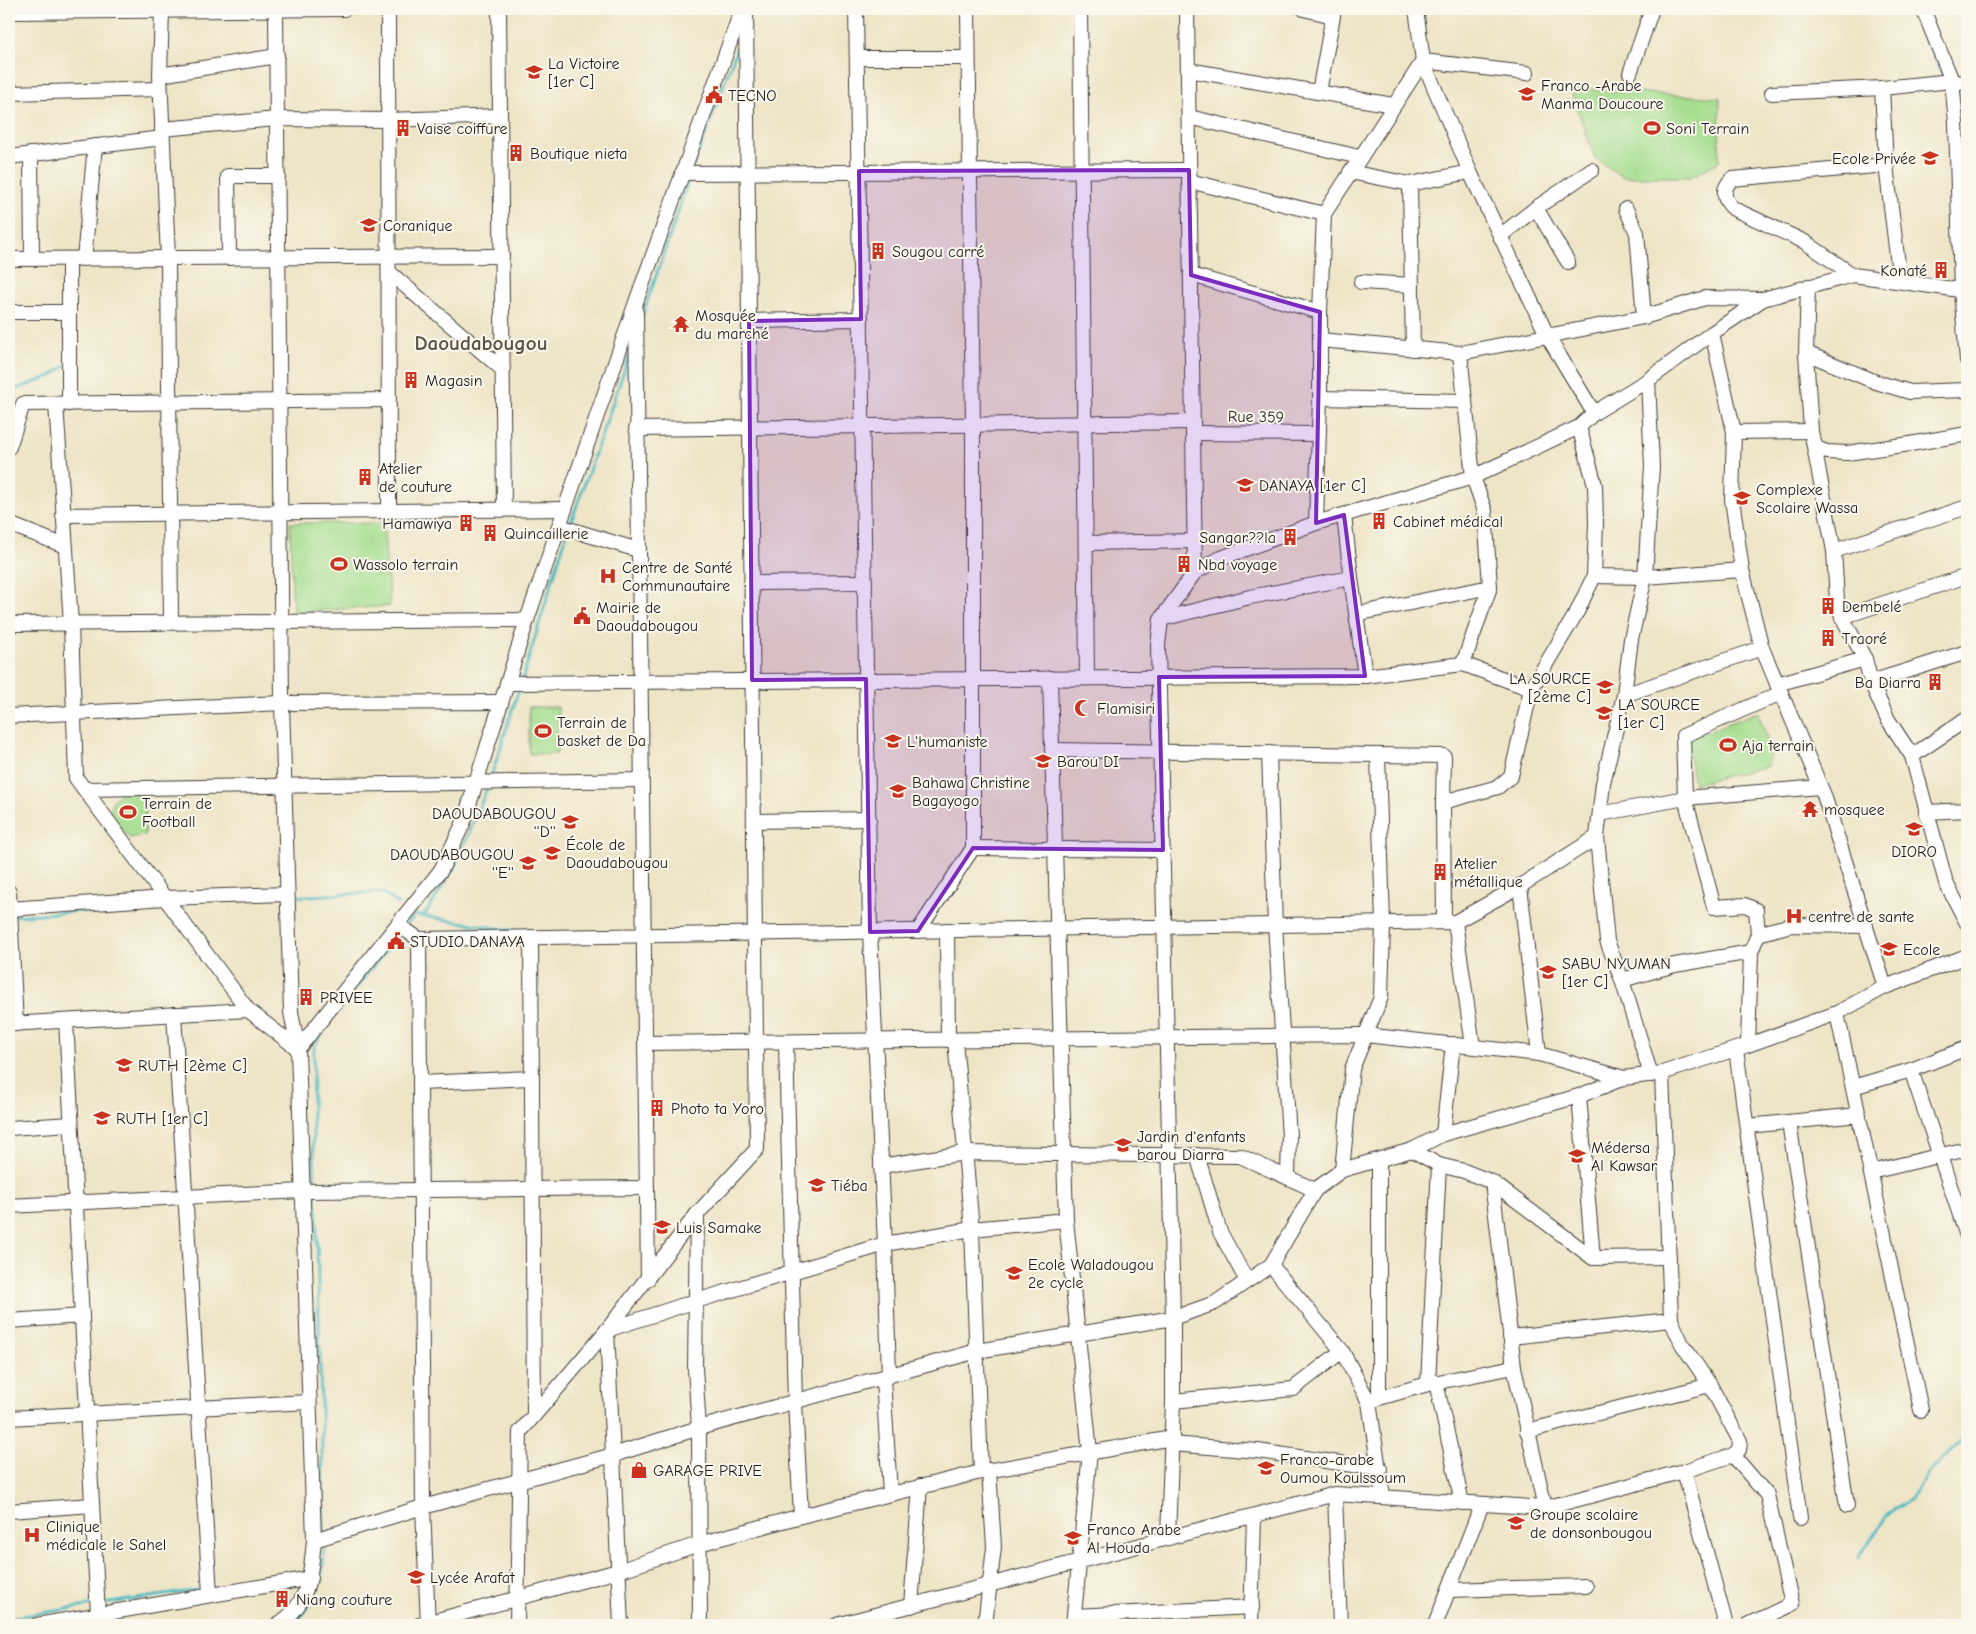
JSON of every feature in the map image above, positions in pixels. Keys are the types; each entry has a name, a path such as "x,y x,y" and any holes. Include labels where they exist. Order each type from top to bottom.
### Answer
{"street":[{"path":"276,9 284,786 291,1012 298,1049 308,1402 314,1540 307,1590 297,1607 281,1624"},
{"path":"9,12 344,9"},
{"path":"388,9 389,511"},
{"path":"499,9 504,509"},
{"path":"298,1049 441,870 462,824 559,526 636,302 742,9"},
{"path":"518,1625 520,1432 607,1330 697,1214 757,1149 746,9"},
{"path":"856,9 870,932 885,1244 886,1377 890,1494"},
{"path":"918,931 973,848 973,424 968,9"},
{"path":"1080,9 1087,678"},
{"path":"1187,9 1195,572"},
{"path":"1304,9 1333,16 1319,92"},
{"path":"1416,9 1423,61 1470,172 1548,337 1594,412"},
{"path":"1630,74 1652,9"},
{"path":"1923,9 1952,81 1956,122 1967,360"},
{"path":"162,10 160,82 168,258 171,622"},
{"path":"9,93 160,82 277,56"},
{"path":"857,58 968,58"},
{"path":"1423,61 1527,74"},
{"path":"1316,523 1324,214 1423,61"},
{"path":"1188,70 1393,106"},
{"path":"1772,93 1882,88 1952,81 1967,84"},
{"path":"1882,88 1886,165 1900,280"},
{"path":"9,157 278,119 389,120 500,116"},
{"path":"1189,117 1359,158"},
{"path":"84,259 95,146"},
{"path":"31,154 32,259"},
{"path":"1853,275 1805,242 1734,209 1727,203 1724,194 1726,185 1732,179 1886,165"},
{"path":"682,173 1082,170 1190,176 1324,214"},
{"path":"1500,236 1536,208 1592,170"},
{"path":"1350,172 1410,184 1470,172"},
{"path":"229,258 228,176 278,176"},
{"path":"1410,184 1413,349"},
{"path":"1536,208 1568,262"},
{"path":"1626,209 1637,233 1644,317"},
{"path":"9,259 502,256"},
{"path":"69,259 69,312 62,404 63,515 71,623 76,778 248,1010 298,1049"},
{"path":"389,272 503,370"},
{"path":"1191,275 1320,312"},
{"path":"1168,1538 1173,1401 1173,1318 1158,646 1161,619 1195,572 1220,558 1316,523 1473,477 1579,427 1594,412 1648,380 1712,332 1763,299 1853,275 1900,280 1964,291"},
{"path":"1361,282 1412,285"},
{"path":"1808,286 1806,353 1811,431 1834,551 1837,600 1842,617 1865,659 1871,682 1886,718 1912,756 1946,883 1967,923"},
{"path":"1320,340 1460,353 1644,317 1704,298 1763,299"},
{"path":"636,302 636,429 648,1279"},
{"path":"9,312 69,312"},
{"path":"749,321 861,319"},
{"path":"1712,332 1734,432 1732,499 1742,570 1762,648 1820,787 1885,987"},
{"path":"1460,353 1473,477 1485,510 1490,587 1463,664"},
{"path":"1806,353 1876,382 1910,392 1967,390"},
{"path":"837,1625 1335,1494 1545,1508 1684,1471 1733,1455 1739,1450 1740,1441 1710,1385 1682,1344 1671,1320 1669,1257 1656,1074 1607,941 1597,837 1603,782 1624,695 1631,639 1645,577 1652,466 1648,380"},
{"path":"1320,398 1464,401"},
{"path":"9,447 23,404 389,400"},
{"name":"Rue 359","path":"636,429 1084,423 1318,434"},
{"path":"1442,802 1498,787 1511,776 1531,689 1577,612 1594,576 1595,485 1579,427"},
{"path":"1734,432 1811,431"},
{"path":"1811,431 1816,448 1827,452 1856,451 1967,434"},
{"path":"1834,551 1967,507"},
{"path":"63,515 565,509"},
{"path":"1344,515 1365,676"},
{"path":"9,524 65,546"},
{"path":"559,526 638,550"},
{"path":"1086,543 1194,541"},
{"path":"1594,576 1645,577 1742,570"},
{"path":"1842,617 1967,576"},
{"path":"1161,619 1250,596 1351,578"},
{"path":"751,583 865,582"},
{"path":"1356,614 1490,587"},
{"path":"9,624 527,620"},
{"path":"1624,695 1762,648"},
{"path":"1871,682 1967,652"},
{"path":"1800,1518 1747,1126 1742,1047 1750,952 1758,934 1756,910 1745,905 1714,907 1685,798 1683,736 1779,689 1865,659"},
{"path":"507,683 1365,676 1463,664 1531,689"},
{"path":"1050,678 1066,1220 1090,1452 1074,1620 1252,1607"},
{"path":"9,716 282,703 501,702"},
{"path":"1912,756 1967,719"},
{"path":"1053,750 1444,756 1442,802 1449,922 1473,1046"},
{"path":"1269,753 1276,925 1289,1136 1288,1176"},
{"path":"1342,1170 1352,1069 1381,997 1383,924 1378,755"},
{"path":"84,789 641,780"},
{"path":"1600,814 1685,798 1820,787"},
{"path":"1926,812 1967,810"},
{"path":"754,821 869,819"},
{"path":"398,926 419,939 1449,922 1520,886 1597,837"},
{"path":"973,848 1163,850"},
{"path":"1520,886 1539,1054"},
{"path":"9,892 12,1024 248,1010"},
{"path":"9,909 165,898 287,894"},
{"path":"1758,934 1791,925 1866,926"},
{"path":"947,930 951,1040 966,1153 985,1471 994,1547 985,1625"},
{"path":"530,937 534,1415"},
{"path":"419,939 425,1625 618,1571 699,1544 801,1516 985,1471 1090,1452 1172,1441 1258,1451 1380,1469"},
{"path":"1622,980 1675,965 1750,952"},
{"path":"314,1540 613,1455 699,1428 977,1351 1173,1318 1215,1303 1271,1265 1315,1190 1342,1170 1412,1150 1443,1134 1579,1096 1624,1078 1656,1074 1742,1047 1837,1013 1885,987 1967,956"},
{"path":"1837,1013 1921,1410"},
{"path":"174,1014 210,1594"},
{"path":"66,1021 100,1620"},
{"path":"645,1043 1365,1035 1539,1054 1624,1078"},
{"path":"786,1042 794,1402 801,1516"},
{"path":"1443,1134 1453,1044"},
{"path":"1853,1087 1910,1070 1967,1048"},
{"path":"1910,1070 1967,1236"},
{"path":"421,1084 532,1078"},
{"path":"1579,1096 1592,1258"},
{"path":"1747,1126 1859,1115"},
{"path":"1789,1122 1847,1506"},
{"path":"9,1128 71,1124"},
{"path":"1871,1172 1967,1149"},
{"path":"1412,1150 1439,1165 1492,1182 1592,1258 1669,1257"},
{"path":"881,1166 966,1153 1240,1156 1288,1176 1315,1190"},
{"path":"1196,1155 1220,1232 1247,1281"},
{"path":"1379,1160 1374,1400 1383,1497"},
{"path":"1439,1165 1432,1383 1462,1503"},
{"path":"1492,1182 1514,1367 1545,1508"},
{"path":"9,1206 302,1191 647,1188"},
{"path":"697,1214 696,1368 699,1428 700,1625"},
{"path":"607,1330 885,1244 972,1229 1066,1220"},
{"path":"1271,1265 1342,1351 1374,1400"},
{"path":"9,1321 82,1316"},
{"path":"1510,1337 1671,1320"},
{"path":"607,1330 621,1625"},
{"path":"1173,1401 1293,1390 1342,1351"},
{"path":"1374,1400 1432,1383 1514,1367"},
{"path":"1527,1431 1710,1385"},
{"path":"9,1418 308,1402"},
{"path":"1733,1455 1767,1495 1792,1604 1748,1625"},
{"path":"1684,1471 1726,1625"},
{"path":"911,1606 920,1486"},
{"path":"1335,1494 1340,1625"},
{"path":"1436,1625 1482,1504"},
{"path":"9,1511 92,1505"},
{"path":"1252,1625 1254,1516"},
{"path":"37,1625 100,1620 210,1594 310,1578"},
{"path":"1449,1590 1586,1586"}],"highlighted area":[{"path":"1189,170 1191,275 1320,312 1316,523 1344,515 1365,676 1159,677 1163,850 973,848 918,931 870,932 866,679 752,680 749,321 861,319 859,171"}],"green space":[{"name":"Soni Terrain","path":"1570,88 1720,98 1719,162 1690,177 1623,177 1595,158"},
{"name":"Wassolo terrain","path":"290,523 383,523 390,606 293,612"},
{"name":"Terrain de basket de Da","path":"529,707 558,707 557,754 529,754"},
{"name":"Aja terrain","path":"1758,712 1771,750 1768,766 1694,784 1686,740"},
{"name":"Terrain de Football","path":"123,791 139,793 146,809 145,835 130,838 109,816 113,800"}],"waterway":[{"path":"1914,9 1943,77"},
{"path":"693,168 741,38"},
{"path":"1958,94 1967,97"},
{"path":"642,317 690,176"},
{"path":"570,525 631,351"},
{"path":"9,392 51,376 65,366"},
{"path":"522,680 567,533"},
{"path":"491,777 520,686"},
{"path":"424,916 456,865 488,786"},
{"path":"291,897 382,892 398,904"},
{"path":"14,916 165,905"},
{"path":"406,925 415,915 516,931"},
{"path":"315,1186 312,1107 314,1049 323,1029 401,932"},
{"path":"316,1195 324,1534"},
{"path":"1859,1558 1887,1515 1911,1498 1930,1471 1967,1437"},
{"path":"293,1625 314,1597 323,1564 324,1540"},
{"path":"102,1604 205,1589"},
{"path":"9,1618 94,1605"}],"place":[{"name":"La Victoire [1er C]","path":"534,72"},
{"name":"Franco -Arabe Manma Doucoure","path":"1527,94"},
{"name":"TECNO","path":"714,95"},
{"name":"Vaise coiffure","path":"403,128"},
{"name":"Soni Terrain","path":"1652,128"},
{"name":"Boutique nieta","path":"516,153"},
{"name":"Ecole Privée","path":"1930,158"},
{"name":"Coranique","path":"369,225"},
{"name":"Sougou carré","path":"878,251"},
{"name":"Konaté","path":"1941,270"},
{"name":"Mosquée du marché","path":"681,324"},
{"name":"Magasin","path":"411,380"},
{"name":"Atelier de couture","path":"365,477"},
{"name":"DANAYA [1er C]","path":"1245,485"},
{"name":"Complexe Scolaire Wassa","path":"1742,498"},
{"name":"Cabinet médical","path":"1379,521"},
{"name":"Hamawiya","path":"466,523"},
{"name":"Quincaillerie","path":"490,533"},
{"name":"Sangar??la","path":"1290,537"},
{"name":"Wassolo terrain","path":"339,564"},
{"name":"Nbd voyage","path":"1184,564"},
{"name":"Centre de Santé Communautaire","path":"608,576"},
{"name":"Dembelé","path":"1828,606"},
{"name":"Mairie de Daoudabougou","path":"582,616"},
{"name":"Traoré","path":"1828,638"},
{"name":"Ba Diarra","path":"1935,682"},
{"name":"LA SOURCE [2ème C]","path":"1605,687"},
{"name":"Flamisiri","path":"1083,708"},
{"name":"LA SOURCE [1er C]","path":"1604,713"},
{"name":"Terrain de basket de Da","path":"543,731"},
{"name":"L'humaniste","path":"893,741"},
{"name":"Aja terrain","path":"1728,745"},
{"name":"Barou DI","path":"1043,761"},
{"name":"Bahawa Christine Bagayogo","path":"898,791"},
{"name":"mosquee","path":"1810,809"},
{"name":"Terrain de Football","path":"128,812"},
{"name":"DAOUDABOUGOU ''D''","path":"570,822"},
{"name":"DIORO","path":"1914,829"},
{"name":"École de Daoudabougou","path":"552,853"},
{"name":"DAOUDABOUGOU ''E''","path":"528,863"},
{"name":"Atelier métallique","path":"1440,872"},
{"name":"centre de sante","path":"1794,916"},
{"name":"STUDIO DANAYA","path":"396,941"},
{"name":"Ecole","path":"1889,949"},
{"name":"SABU NYUMAN [1er C]","path":"1548,972"},
{"name":"PRIVEE","path":"306,997"},
{"name":"RUTH [2ème C]","path":"124,1065"},
{"name":"Photo ta Yoro","path":"657,1108"},
{"name":"RUTH [1er C]","path":"102,1118"},
{"name":"Jardin d'enfants barou Diarra","path":"1123,1145"},
{"name":"Médersa Al Kawsar","path":"1577,1156"},
{"name":"Tiéba","path":"817,1185"},
{"name":"Luis Samake","path":"662,1227"},
{"name":"Ecole Waladougou 2e cycle","path":"1014,1273"},
{"name":"Franco-arabe Oumou Koulssoum","path":"1266,1468"},
{"name":"GARAGE PRIVE","path":"639,1470"},
{"name":"Groupe scolaire de donsonbougou","path":"1516,1523"},
{"name":"Clinique médicale le Sahel","path":"32,1535"},
{"name":"Franco Arabe Al Houda","path":"1073,1538"},
{"name":"Lycée Arafat","path":"416,1577"},
{"name":"Niang couture","path":"282,1599"}],"district":[{"name":"Daoudabougou","path":"481,343"}]}
